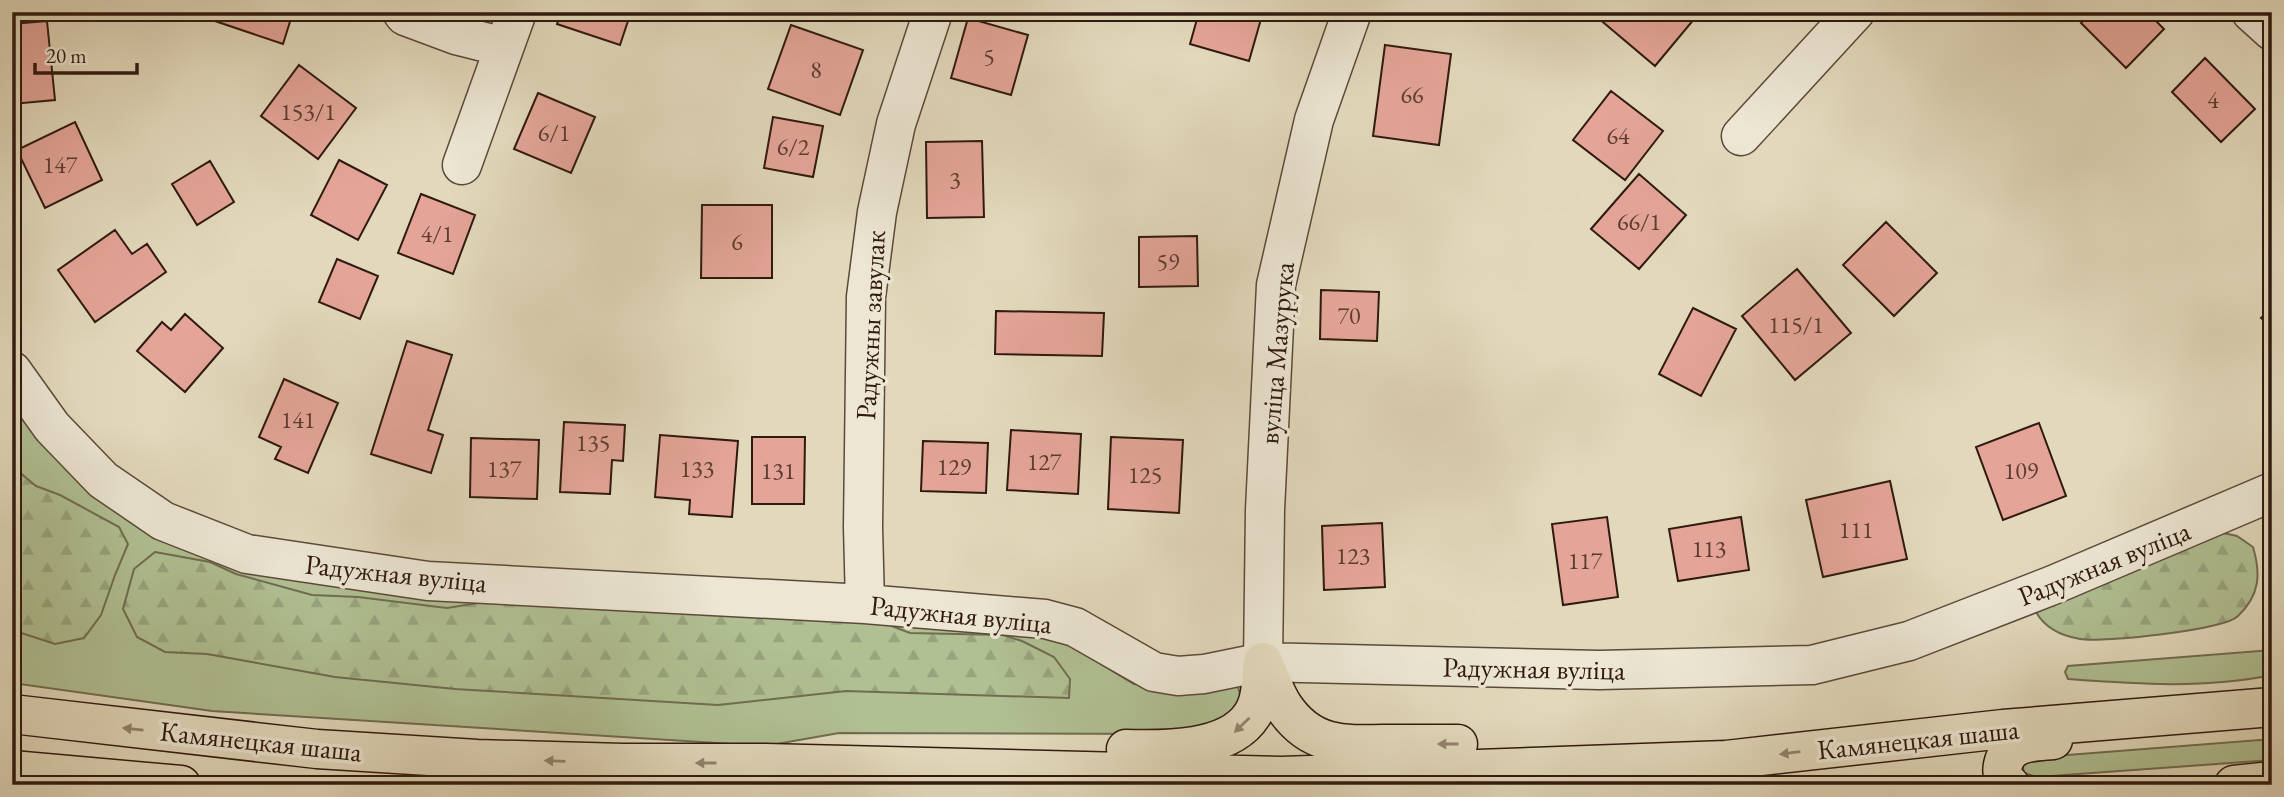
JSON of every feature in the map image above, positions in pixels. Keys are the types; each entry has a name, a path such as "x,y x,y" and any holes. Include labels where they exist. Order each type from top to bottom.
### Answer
{"main road":[{"path":"1264,662 1284,707 1297,722 1313,734 1331,742 1350,746 1513,744 1637,762"},
{"path":"765,763 852,742 1158,750 1213,742 1227,737 1253,715 1259,698 1264,662"},
{"path":"2010,785 2001,772 2004,760 2010,750 2022,743 2266,710"},
{"name":"Камянецкая шаша","path":"12,714 317,749 477,759 1282,776 1726,760 2003,729 2266,710"},
{"name":"Камянецкая шаша","path":"12,770 181,785"},
{"path":"2234,785 2272,781"}],"street":[{"path":"402,12 405,16 457,35 504,47"},
{"path":"462,165 517,12"},
{"name":"Радужны завулак","path":"865,604 863,527 866,297 877,212 896,124 933,12"},
{"name":"вуліца Мазурука","path":"1264,662 1265,510 1276,285 1314,120 1352,12"},
{"path":"1741,136 1855,12"},
{"path":"2251,12 2272,31"},
{"name":"Радужная вуліца","path":"12,371 52,426 103,480 163,521 247,554 428,581 865,604 1045,619 1075,627 1154,672 1178,676 1204,674 1264,662 1599,670 1812,665 1909,641 2090,570 2272,492"}],"green space":[{"path":"12,400 185,546 1030,632 1071,646 1134,684 1172,687 1231,677 1238,687 1239,705 1236,716 1178,734 839,733 765,746 212,711 12,683"},
{"path":"12,466 36,486 60,495 119,527 128,544 101,615 84,638 55,644 12,630"},
{"path":"2219,532 2237,536 2253,547 2258,575 2251,600 2238,616 2228,621 2162,634 2093,640 2067,636 2049,627 2036,612"},
{"path":"155,552 210,562 236,574 312,595 358,597 447,608 491,601 868,617 910,633 1003,635 1054,657 1070,679 1069,698 846,691 718,705 455,689 335,677 207,654 165,652 137,637 123,609 134,569"},
{"path":"2272,650 2272,675 2221,682 2145,684 2094,681 2068,679 2065,672 2068,666"},
{"path":"2272,739 2272,760 2037,777 2024,773 2022,763 2030,758"}],"building":[{"path":"218,12 293,12 283,44 215,21"},
{"path":"561,12 631,12 620,45 557,24"},
{"path":"1199,12 1263,12 1249,61 1190,44"},
{"path":"1591,12 1700,12 1655,66"},
{"path":"2092,12 2147,12 2164,29 2126,68 2081,23"},
{"path":"968,18 1028,35 1011,95 951,78"},
{"path":"47,21 55,100 12,104 12,24"},
{"path":"791,25 863,50 840,115 768,89"},
{"path":"1385,45 1451,54 1439,145 1373,136"},
{"path":"2205,58 2255,109 2221,142 2172,92"},
{"path":"299,65 356,108 318,159 261,116"},
{"path":"1611,91 1663,131 1625,180 1573,140"},
{"path":"538,93 595,117 571,173 514,149"},
{"path":"773,117 823,126 813,177 764,168"},
{"path":"75,122 102,180 45,208 17,150"},
{"path":"982,141 984,217 927,218 926,142"},
{"path":"339,160 387,185 358,240 311,215"},
{"path":"210,161 234,202 197,225 172,184"},
{"path":"1639,174 1686,215 1639,269 1591,229"},
{"path":"421,194 475,215 453,274 398,253"},
{"path":"702,205 772,205 772,278 701,278"},
{"path":"1886,222 1937,273 1894,316 1843,265"},
{"path":"115,230 132,254 147,244 166,272 95,322 58,270"},
{"path":"1197,236 1198,286 1139,287 1139,237"},
{"path":"337,259 378,276 360,319 319,302"},
{"path":"1797,269 1851,333 1795,380 1742,316"},
{"path":"1321,290 1379,292 1377,341 1320,339"},
{"path":"2272,307 2272,327 2261,318"},
{"path":"1693,308 1736,329 1701,396 1659,374"},
{"path":"996,311 1104,313 1102,356 995,354"},
{"path":"185,314 223,348 185,392 137,351 162,322 171,330"},
{"path":"407,341 452,355 428,430 443,435 431,473 371,454"},
{"path":"284,379 338,403 308,473 275,459 281,447 259,437"},
{"path":"564,422 625,425 623,461 612,460 610,494 560,492"},
{"path":"2039,423 2066,496 2003,520 1976,447"},
{"path":"1011,430 1081,434 1078,494 1007,490"},
{"path":"660,435 738,441 732,517 689,514 690,500 655,497"},
{"path":"752,437 805,437 804,504 752,504"},
{"path":"1111,437 1183,440 1179,513 1108,509"},
{"path":"471,438 539,440 537,499 470,497"},
{"path":"923,441 988,443 986,493 921,491"},
{"path":"1890,481 1907,559 1823,577 1806,500"},
{"path":"1607,517 1618,597 1563,605 1552,524"},
{"path":"1741,517 1749,570 1678,581 1669,529"},
{"path":"1382,523 1385,587 1324,590 1322,526"}]}
